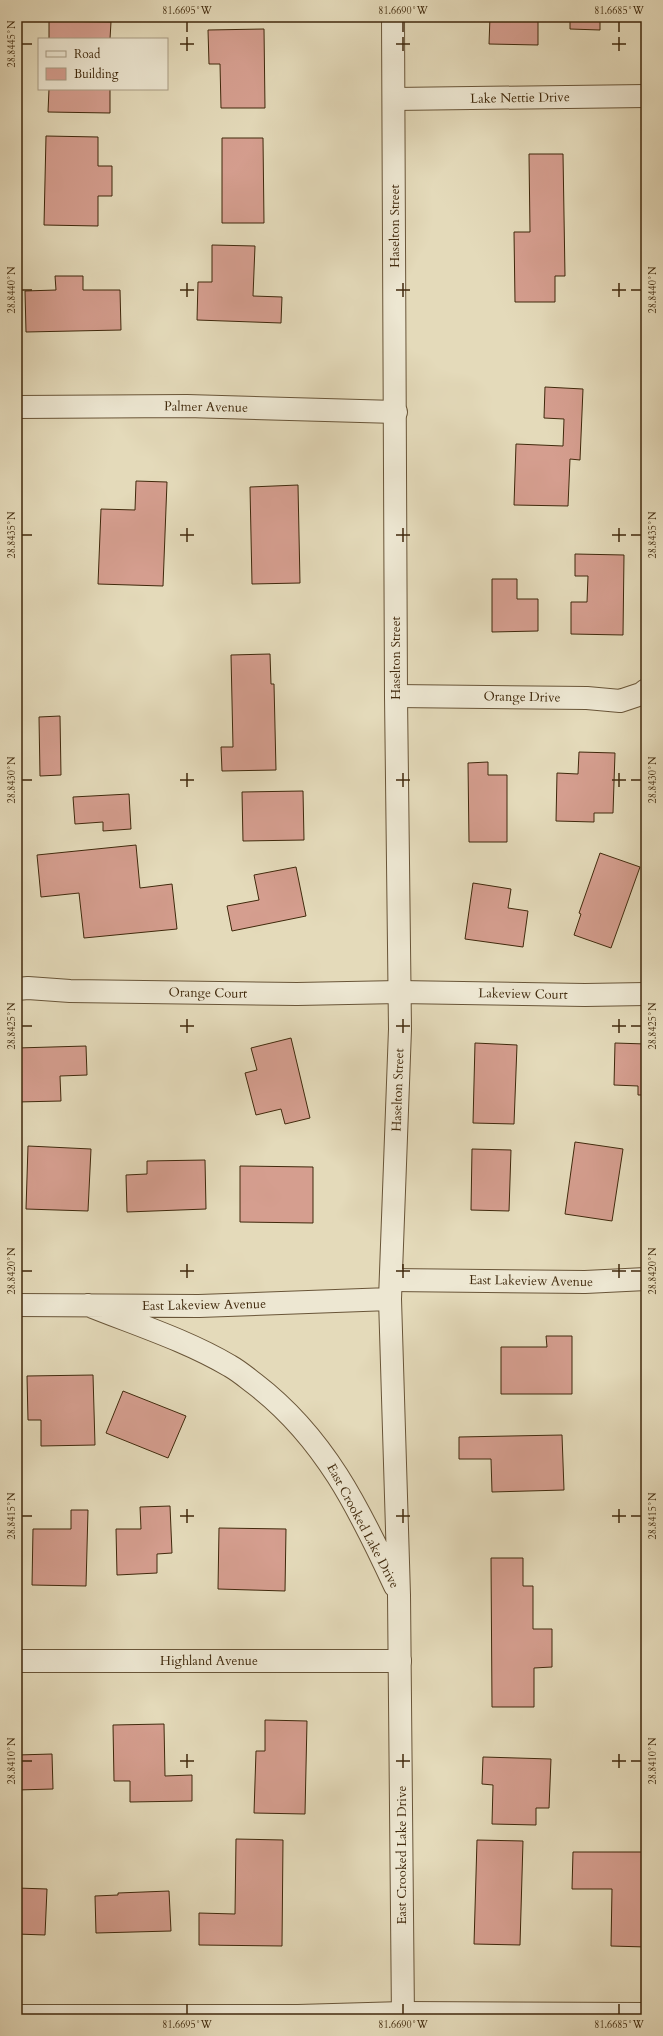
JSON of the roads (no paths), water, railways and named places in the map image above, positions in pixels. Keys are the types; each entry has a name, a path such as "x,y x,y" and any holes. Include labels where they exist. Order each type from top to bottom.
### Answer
{"street":[{"name":"Haselton Street","path":"391,1290 400,1037 396,696 396,412 393,17"},
{"name":"Lake Nettie Drive","path":"394,99 646,96"},
{"name":"Palmer Avenue","path":"17,407 186,406 396,412"},
{"name":"Orange Drive","path":"396,696 587,698 620,701 641,694 646,690"},
{"name":"Orange Court","path":"17,989 297,994 400,992"},
{"name":"Lakeview Court","path":"400,992 646,994"},
{"name":"East Lakeview Avenue","path":"17,1305 199,1306 391,1290 646,1279"},
{"name":"East Crooked Lake Drive","path":"391,1290 400,1595 403,2016"},
{"name":"East Crooked Lake Drive","path":"88,1305 204,1351 232,1366 274,1398 307,1431 337,1473 400,1595"},
{"name":"Highland Avenue","path":"17,1661 400,1661"},
{"path":"17,2016 403,2016 646,2014"}]}
